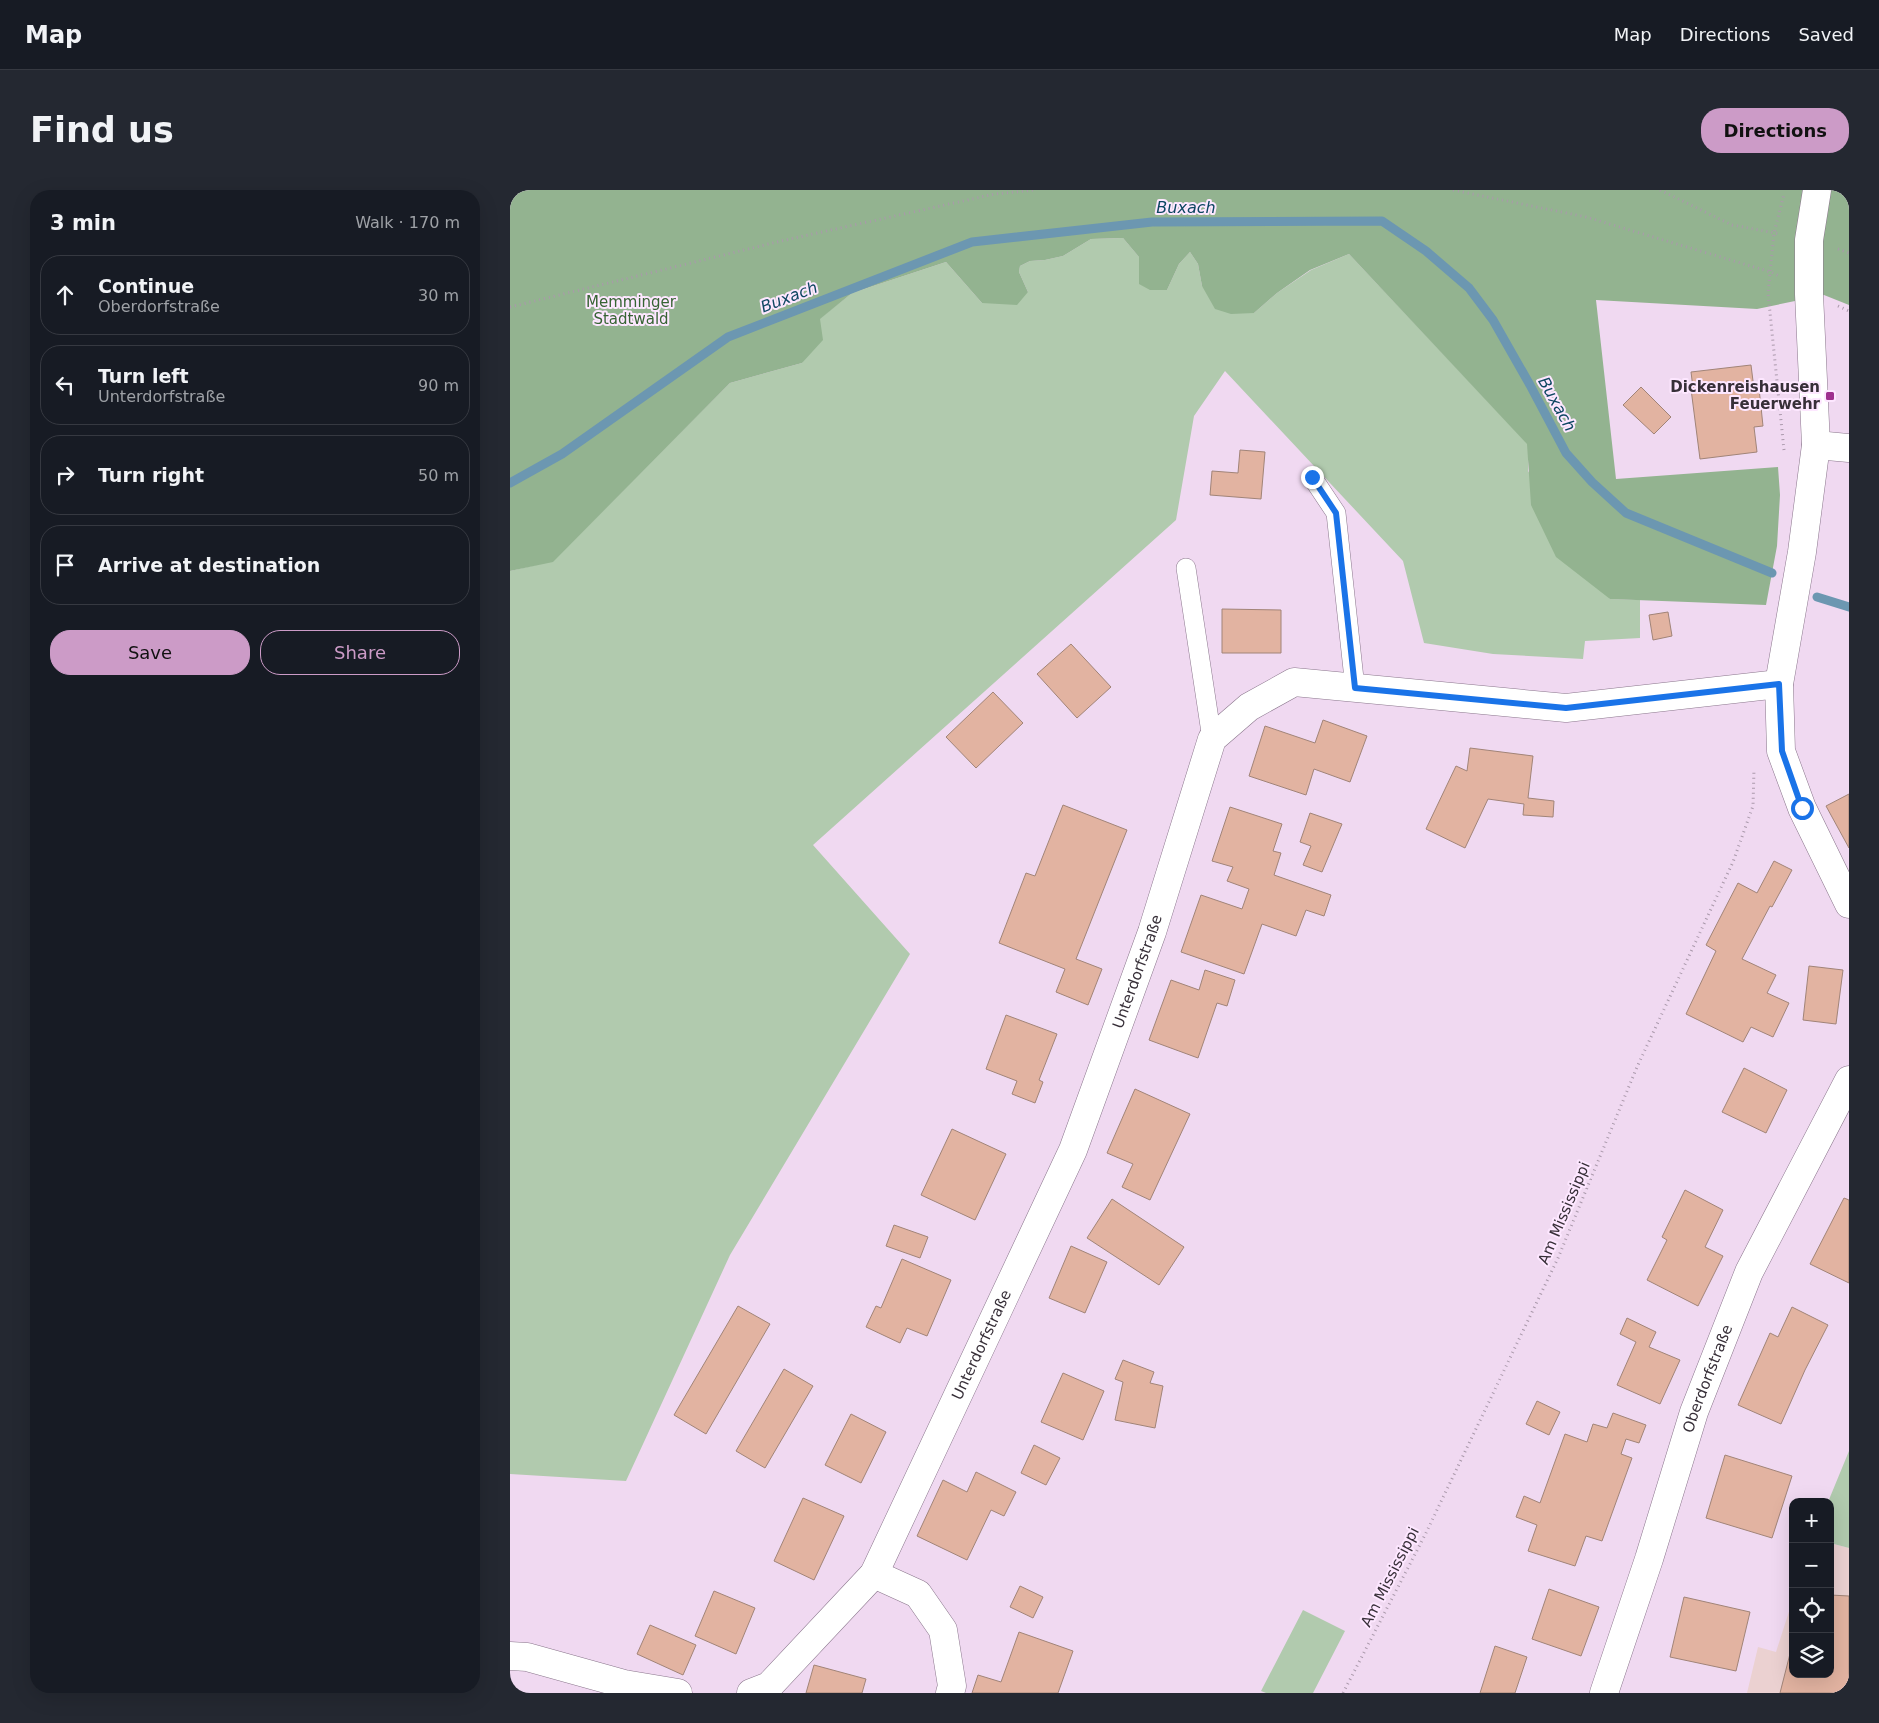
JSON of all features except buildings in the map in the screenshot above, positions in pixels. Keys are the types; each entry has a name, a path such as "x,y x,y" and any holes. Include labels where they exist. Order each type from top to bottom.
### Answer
{"street":[{"path":"1817,190 1809,240 1809,294 1816,446 1802,552 1779,684 1782,751 1802,808 1849,904"},
{"path":"1816,446 1849,448"},
{"path":"1212,739 1249,707 1294,682 1566,708 1779,684"},
{"name":"Unterdorfstraße","path":"763,1691 874,1574 1073,1150 1152,932 1212,739"},
{"name":"Oberdorfstraße","path":"1604,1693 1649,1559 1694,1412 1749,1272 1849,1080"},
{"path":"874,1574 918,1594 943,1630 952,1686 950,1693"},
{"path":"510,1656 527,1657 624,1684 678,1693"}],"lane":[{"path":"1312,477 1336,513 1355,688"},
{"path":"1186,568 1212,739"}],"path":[{"path":"510,307 781,241 995,194 1034,190"},
{"path":"1453,190 1586,217 1771,272"},
{"path":"1660,190 1732,225 1809,240"},
{"path":"1784,448 1768,294 1774,233 1786,190"},
{"name":"Am Mississippi","path":"1343,1693 1425,1535 1558,1258 1637,1067 1733,862 1753,806 1755,763"}],"shaded area":[{"path":"1834,1544 1849,1548 1849,1693 1747,1693 1758,1647 1776,1652 1789,1611 1789,1678 1834,1678"}],"green space":[{"name":"Memminger Stadtwald","path":"510,190 1849,190 1849,305 1824,295 1757,309 1596,300 1616,479 1778,467 1780,495 1777,546 1766,605 1610,599 1556,557 1531,505 1527,444 1349,254 1310,270 1277,293 1254,313 1231,314 1215,309 1202,286 1198,264 1190,252 1179,264 1167,290 1150,290 1139,284 1139,257 1123,238 1091,239 1063,256 1030,261 1020,266 1019,272 1028,292 1017,305 982,303 946,262 852,293 820,319 823,340 802,363 730,383 553,562 510,571"},
{"path":"1123,238 1167,290 1179,264 1190,252 1198,264 1202,286 1254,313 1277,293 1311,270 1349,254 1528,444 1528,471 1610,599 1640,600 1640,638 1585,641 1583,659 1493,654 1424,643 1403,561 1225,371 1194,416 1176,520 813,845 910,954 730,1255 626,1481 510,1474 510,571 553,561 730,383 802,363 819,319 852,293 946,262 982,303 1028,292 1019,272 1020,266 1030,261 1063,256 1091,239"},
{"path":"1849,1451 1849,1548 1834,1544 1834,1498 1830,1498"},
{"path":"1303,1610 1345,1631 1313,1693 1266,1693 1261,1691"}],"waterway":[{"name":"Buxach","path":"510,483 562,454 728,337 972,242 1152,222 1382,221 1426,251 1469,288 1493,320 1566,453 1592,482 1626,513 1772,573"},
{"name":"Buxach","path":"1817,597 1849,607"}],"place":[{"name":"Dickenreishausen Feuerwehr","path":"1830,396"}],"route":[{"path":"1312,477 1336,513 1355,688 1566,708 1779,684 1782,751 1802,808"}]}
